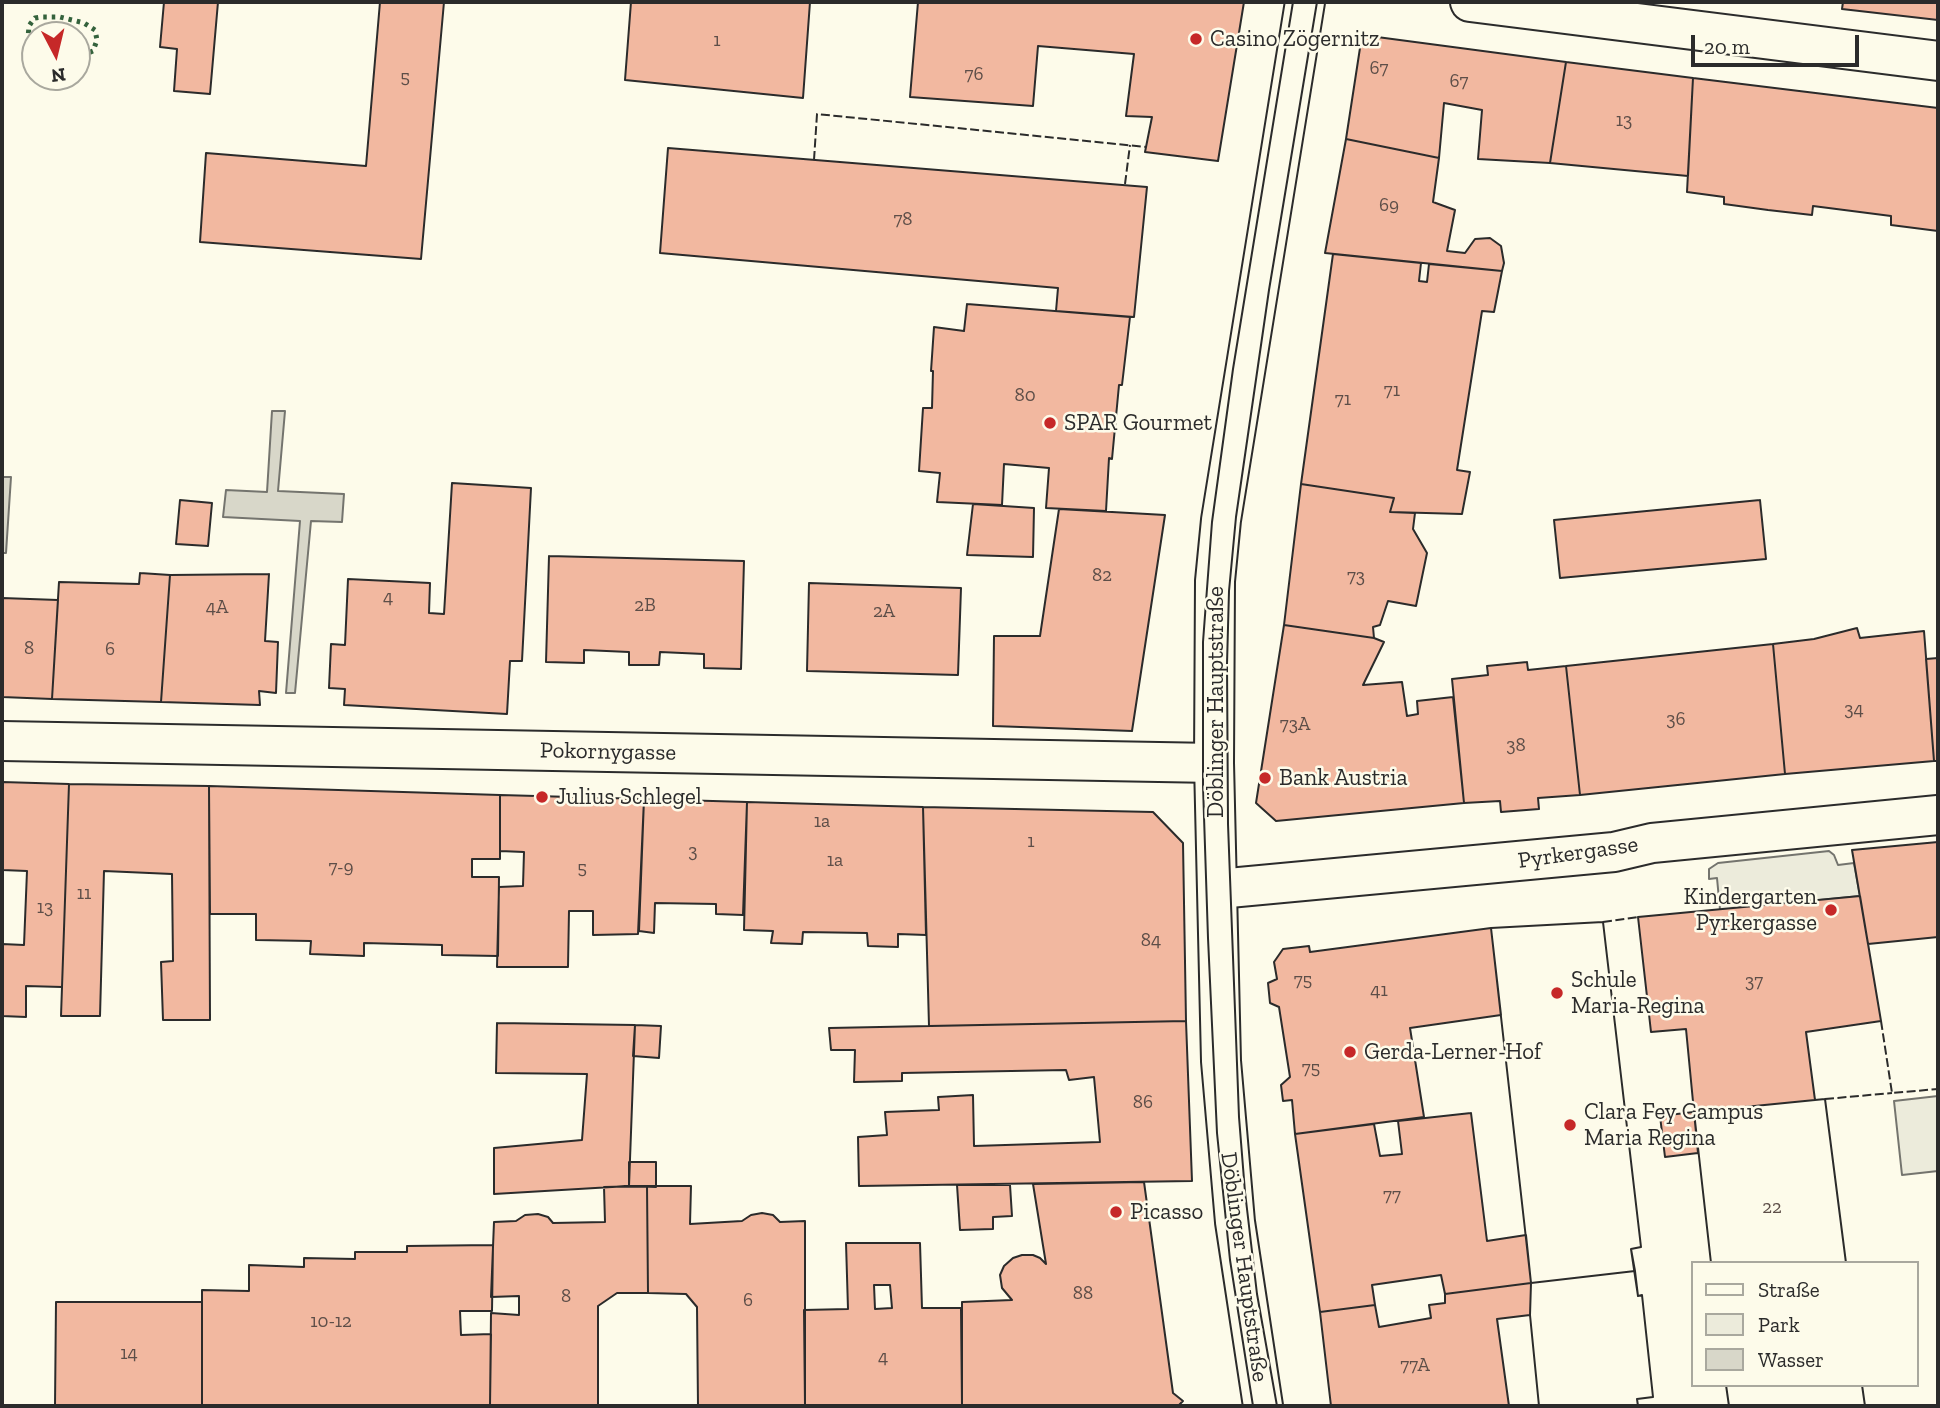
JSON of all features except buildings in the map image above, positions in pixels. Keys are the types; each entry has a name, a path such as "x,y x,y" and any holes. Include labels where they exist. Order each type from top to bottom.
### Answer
{"street":[{"name":"Döblinger Hauptstraße","path":"1264,1406 1235,1222 1221,1061 1214,763 1215,581 1221,520 1305,2"},
{"path":"1470,2 1938,61"},
{"name":"Pokornygasse","path":"2,741 1214,763"},
{"name":"Pyrkergasse","path":"1218,888 1614,852 1652,843 1938,814"}],"green space":[{"path":"1829,851 1838,865 1854,863 1860,896 1720,910 1717,878 1709,879 1709,869 1718,863"},
{"path":"1938,1096 1938,1171 1902,1175 1894,1101"}],"water":[{"path":"272,411 285,411 278,491 344,494 342,522 311,521 295,693 286,693 300,521 223,517 226,490 267,492"},
{"path":"2,477 11,477 6,553 2,553"}],"tram line":[{"path":"1253,1406 1230,1260 1217,1133 1203,786 1203,642 1212,522 1233,369 1293,2"},
{"path":"1277,1406 1257,1294 1239,1117 1228,824 1229,591 1236,517 1269,290 1317,2"}],"hedge":[{"path":"33,21 41,17 60,17 76,21"},
{"path":"91,27 95,30 97,40 91,52"}],"fence":[{"path":"814,160 817,114 1146,147"},
{"path":"1125,184 1130,145"},
{"path":"1603,922 1638,917"},
{"path":"1881,1021 1892,1093 1938,1089"},
{"path":"1825,1099 1892,1093"}],"place":[{"name":"Casino Zögernitz","path":"1196,39"},
{"name":"SPAR Gourmet","path":"1050,423"},
{"name":"Bank Austria","path":"1265,778"},
{"name":"Julius Schlegel","path":"542,797"},
{"name":"Kindergarten Pyrkergasse","path":"1831,910"},
{"name":"Schule Maria-Regina","path":"1557,993"},
{"name":"Gerda-Lerner-Hof","path":"1350,1052"},
{"name":"Clara Fey Campus Maria Regina","path":"1570,1125"},
{"name":"Picasso","path":"1116,1212"}]}
